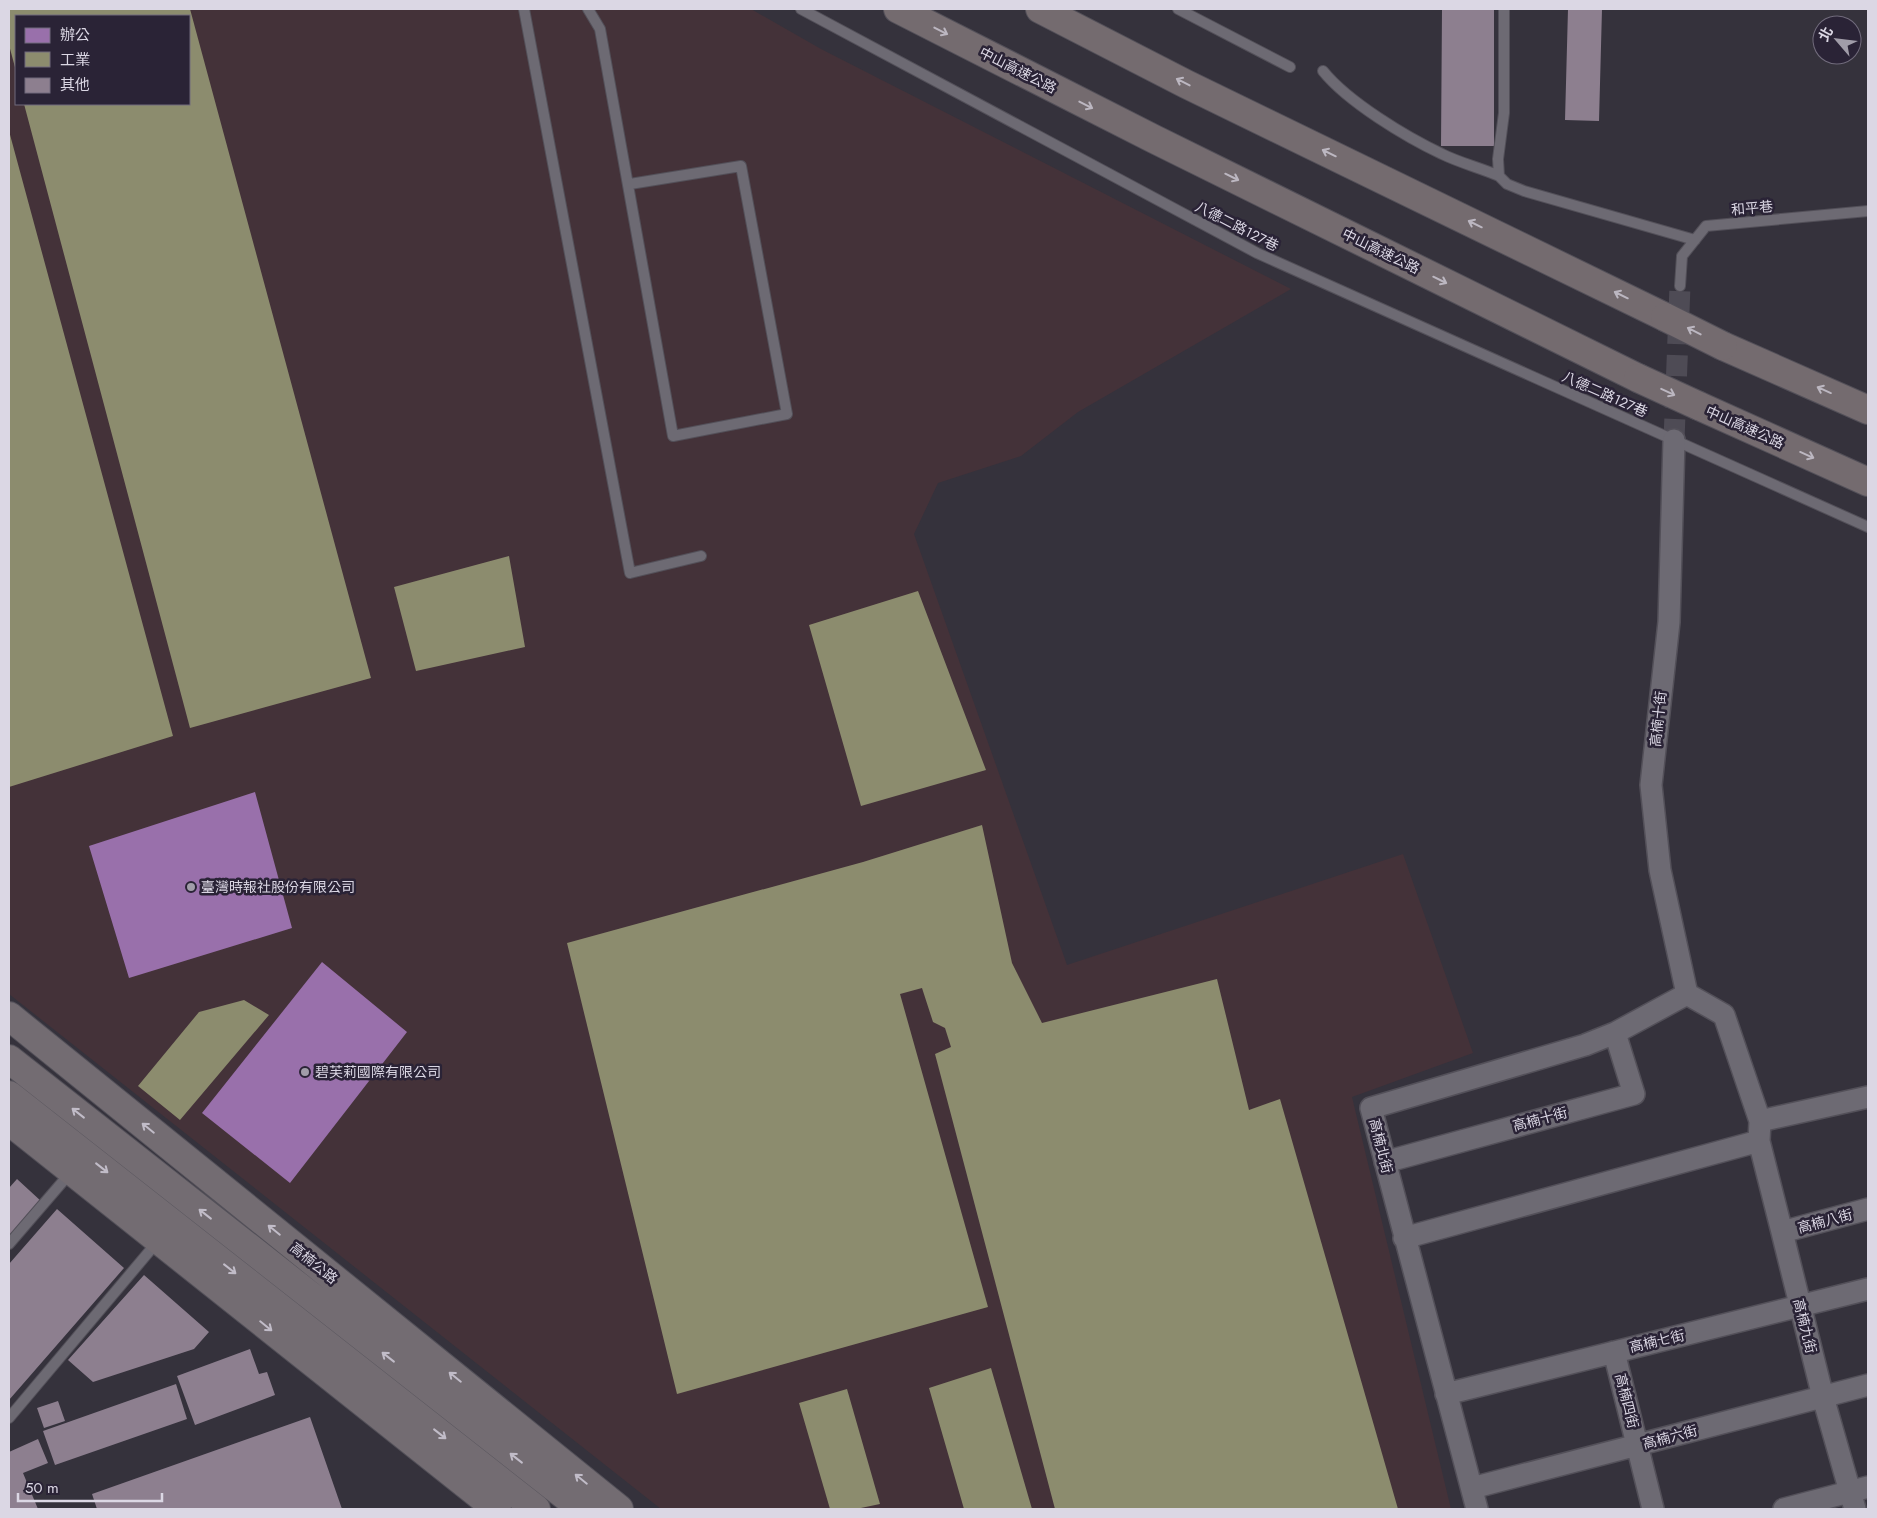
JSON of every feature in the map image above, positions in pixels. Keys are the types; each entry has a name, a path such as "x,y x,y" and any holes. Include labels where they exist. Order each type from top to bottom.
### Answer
{"highway":[{"name":"中山高速公路","path":"898,9 1163,143 1638,378 1868,482"},
{"path":"1040,9 1186,84 1723,346 1868,410"}],"main road":[{"name":"高楠公路","path":"9,1016 619,1509"},
{"name":"高楠公路","path":"9,1059 582,1509"},
{"path":"9,1095 536,1509"},
{"path":"9,1121 497,1509"}],"street":[{"name":"高楠十街","path":"1674,440 1669,622 1651,785 1660,870 1687,994"},
{"name":"高楠北街","path":"1477,1509 1371,1108 1585,1046 1615,1033 1687,994"},
{"name":"高楠九街","path":"1687,994 1724,1015 1760,1131 1782,1232 1822,1397 1858,1496"},
{"name":"高楠十街","path":"1385,1162 1634,1094 1615,1033"},
{"path":"1404,1238 1760,1131 1868,1096"},
{"name":"高楠八街","path":"1782,1232 1868,1209"},
{"name":"高楠七街","path":"1446,1394 1868,1290"},
{"name":"高楠四街","path":"1614,1352 1653,1509"},
{"name":"高楠六街","path":"1472,1488 1868,1385"},
{"path":"1784,1509 1858,1496"}],"lane":[{"path":"524,9 630,573 702,556"},
{"path":"588,9 600,29 630,184 673,436 787,414 741,166 630,184"},
{"name":"八德二路127巷","path":"801,9 1257,253 1868,527"},
{"path":"1178,9 1290,67"},
{"path":"1499,176 1498,159 1504,113 1504,9"},
{"path":"1323,71 1333,83 1381,118 1421,143 1443,155 1499,176 1506,184 1524,191 1695,240"},
{"name":"和平巷","path":"1680,286 1682,256 1706,226 1868,211"},
{"path":"9,1244 72,1172"},
{"path":"9,1418 159,1240"}],"shaded area":[{"path":"9,9 751,9 821,49 1291,289 1078,412 1021,456 938,483 914,534 1067,965 1403,854 1473,1053 1352,1097 1451,1509 661,1509 9,994"}],"building: 辦公":[{"name":"臺灣時報社股份有限公司","path":"255,792 292,928 129,978 89,846"},
{"name":"碧芙莉國際有限公司","path":"322,962 407,1032 290,1183 202,1113"}],"building: 工業":[{"path":"9,9 190,9 371,678 190,728 24,105 190,105 190,15 15,15 15,67 9,45"},
{"path":"9,131 173,736 9,787"},
{"path":"509,556 525,647 416,671 394,587"},
{"path":"918,591 986,770 861,806 809,625"},
{"path":"982,825 1012,963 1042,1023 1217,979 1249,1110 1280,1099 1398,1509 1055,1509 935,1054 951,1047 945,1028 933,1022 922,988 900,994 988,1307 677,1394 567,943 863,862"},
{"path":"244,1000 269,1015 180,1120 138,1086 199,1012"},
{"path":"991,1368 1032,1509 964,1509 929,1388"},
{"path":"847,1389 880,1504 856,1509 830,1509 799,1403"}],"building: 其他":[{"path":"1442,9 1494,9 1494,146 1441,146"},
{"path":"1568,9 1602,9 1599,121 1565,120"},
{"path":"17,1179 42,1202 9,1239 9,1188"},
{"path":"57,1209 124,1268 9,1400 9,1264"},
{"path":"144,1275 209,1332 194,1349 93,1382 68,1360"},
{"path":"250,1349 259,1374 267,1372 275,1395 195,1425 177,1376"},
{"path":"176,1384 187,1419 55,1465 43,1431"},
{"path":"58,1401 65,1421 44,1428 37,1408"},
{"path":"310,1417 342,1509 97,1509 92,1494"},
{"path":"38,1439 48,1463 23,1473 38,1509 9,1509 9,1452"}],"tunnel":[{"path":"1674,440 1680,286"}],"place":[{"name":"臺灣時報社股份有限公司","path":"191,887"},
{"name":"碧芙莉國際有限公司","path":"305,1072"}]}
